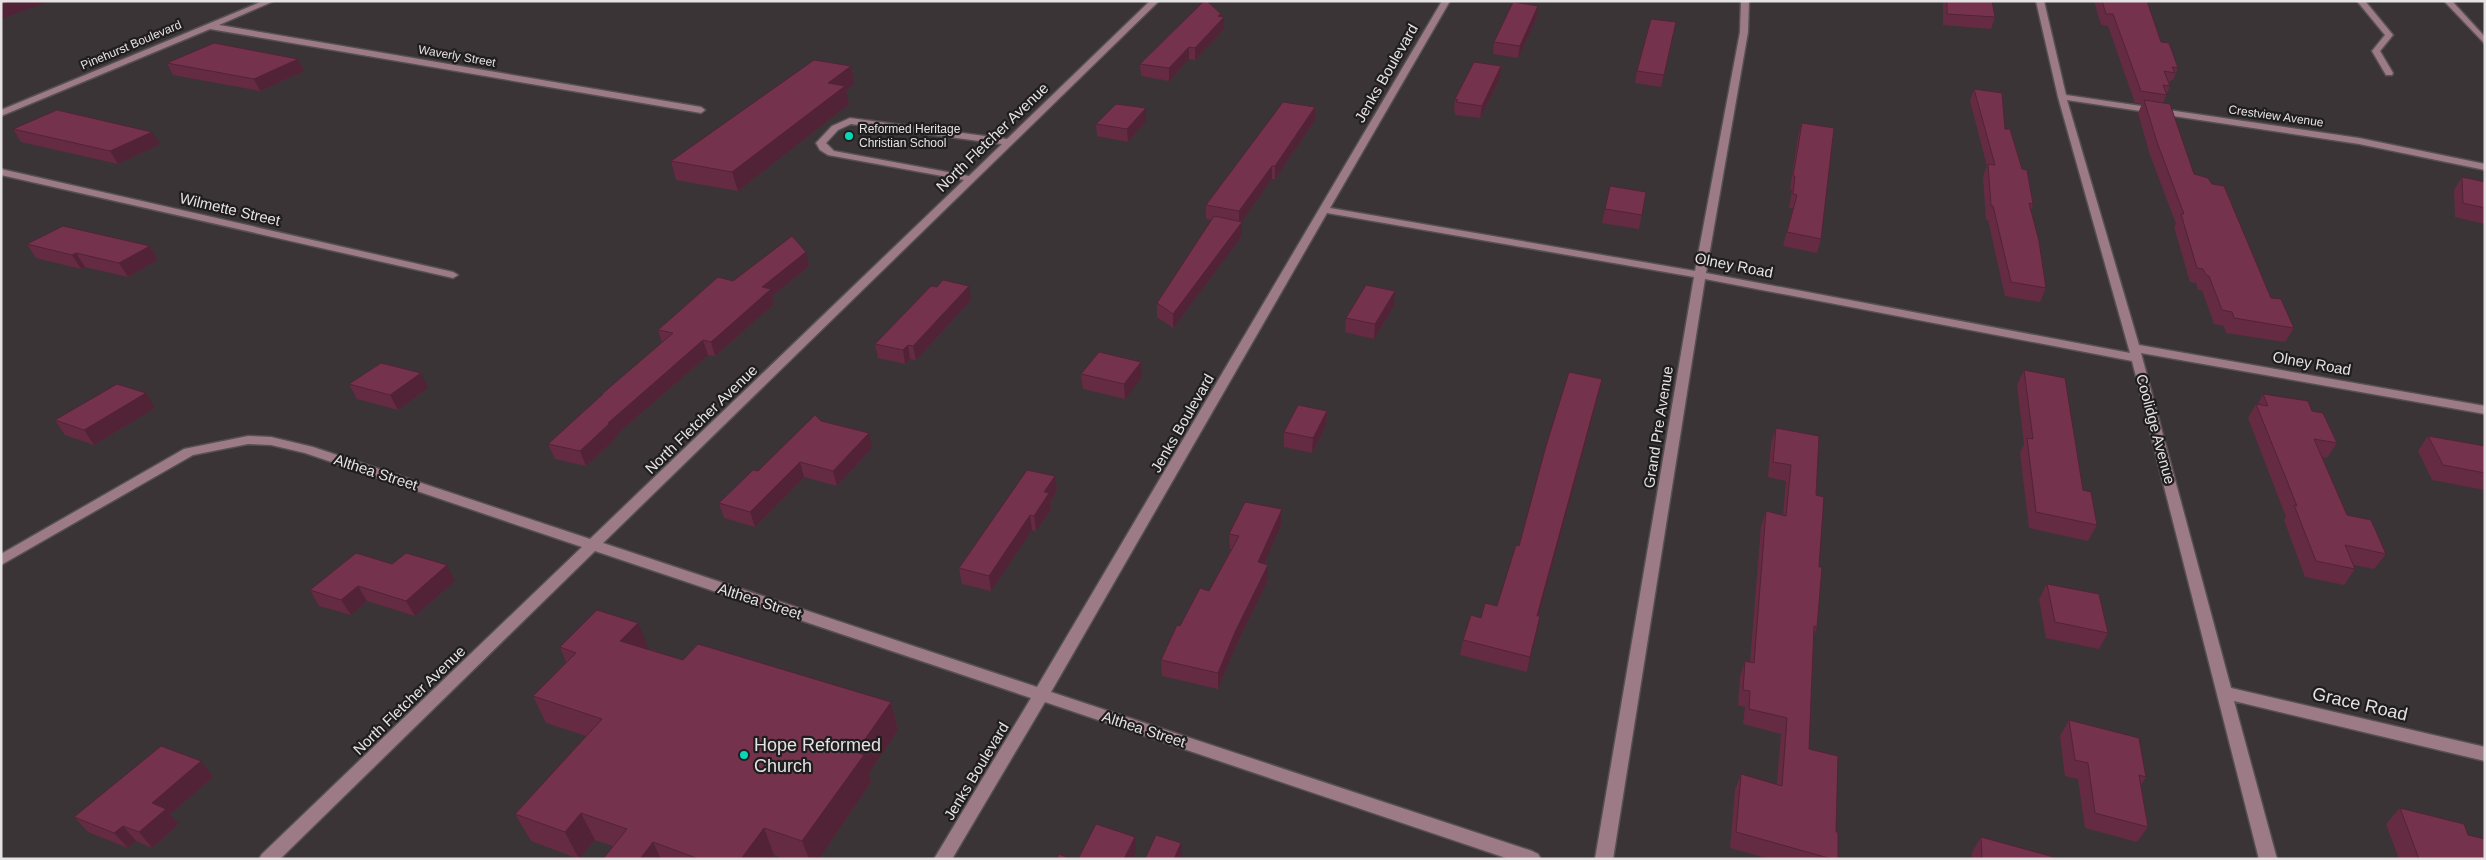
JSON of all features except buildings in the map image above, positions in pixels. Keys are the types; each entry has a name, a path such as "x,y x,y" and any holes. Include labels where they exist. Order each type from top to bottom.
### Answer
{"street":[{"name":"Pinehurst Boulevard","path":"1,113 270,1"},
{"name":"North Fletcher Avenue","path":"268,859 1155,1"},
{"name":"Jenks Boulevard","path":"943,859 1042,694 1446,1"},
{"name":"Grand Pre Avenue","path":"1604,859 1700,275 1744,32 1745,1"},
{"name":"Coolidge Avenue","path":"2040,1 2062,97 2136,353 2268,859"},
{"path":"2361,1 2389,36 2376,51 2389,73"},
{"path":"2448,1 2485,42"},
{"name":"Waverly Street","path":"209,26 701,110"},
{"name":"Crestview Avenue","path":"2062,97 2359,141 2485,167"},
{"path":"972,179 831,153 823,148 821,143 835,128 850,121 1010,142"},
{"name":"Wilmette Street","path":"1,172 453,274"},
{"name":"Olney Road","path":"1325,210 2136,353 2485,410"},
{"name":"Althea Street","path":"1,560 189,452 248,440 270,441 308,450 1532,859"},
{"name":"Grace Road","path":"2226,693 2485,754"}],"place":[{"name":"Reformed Heritage Christian School","path":"849,136"},
{"name":"Hope Reformed Church","path":"744,755"}]}
